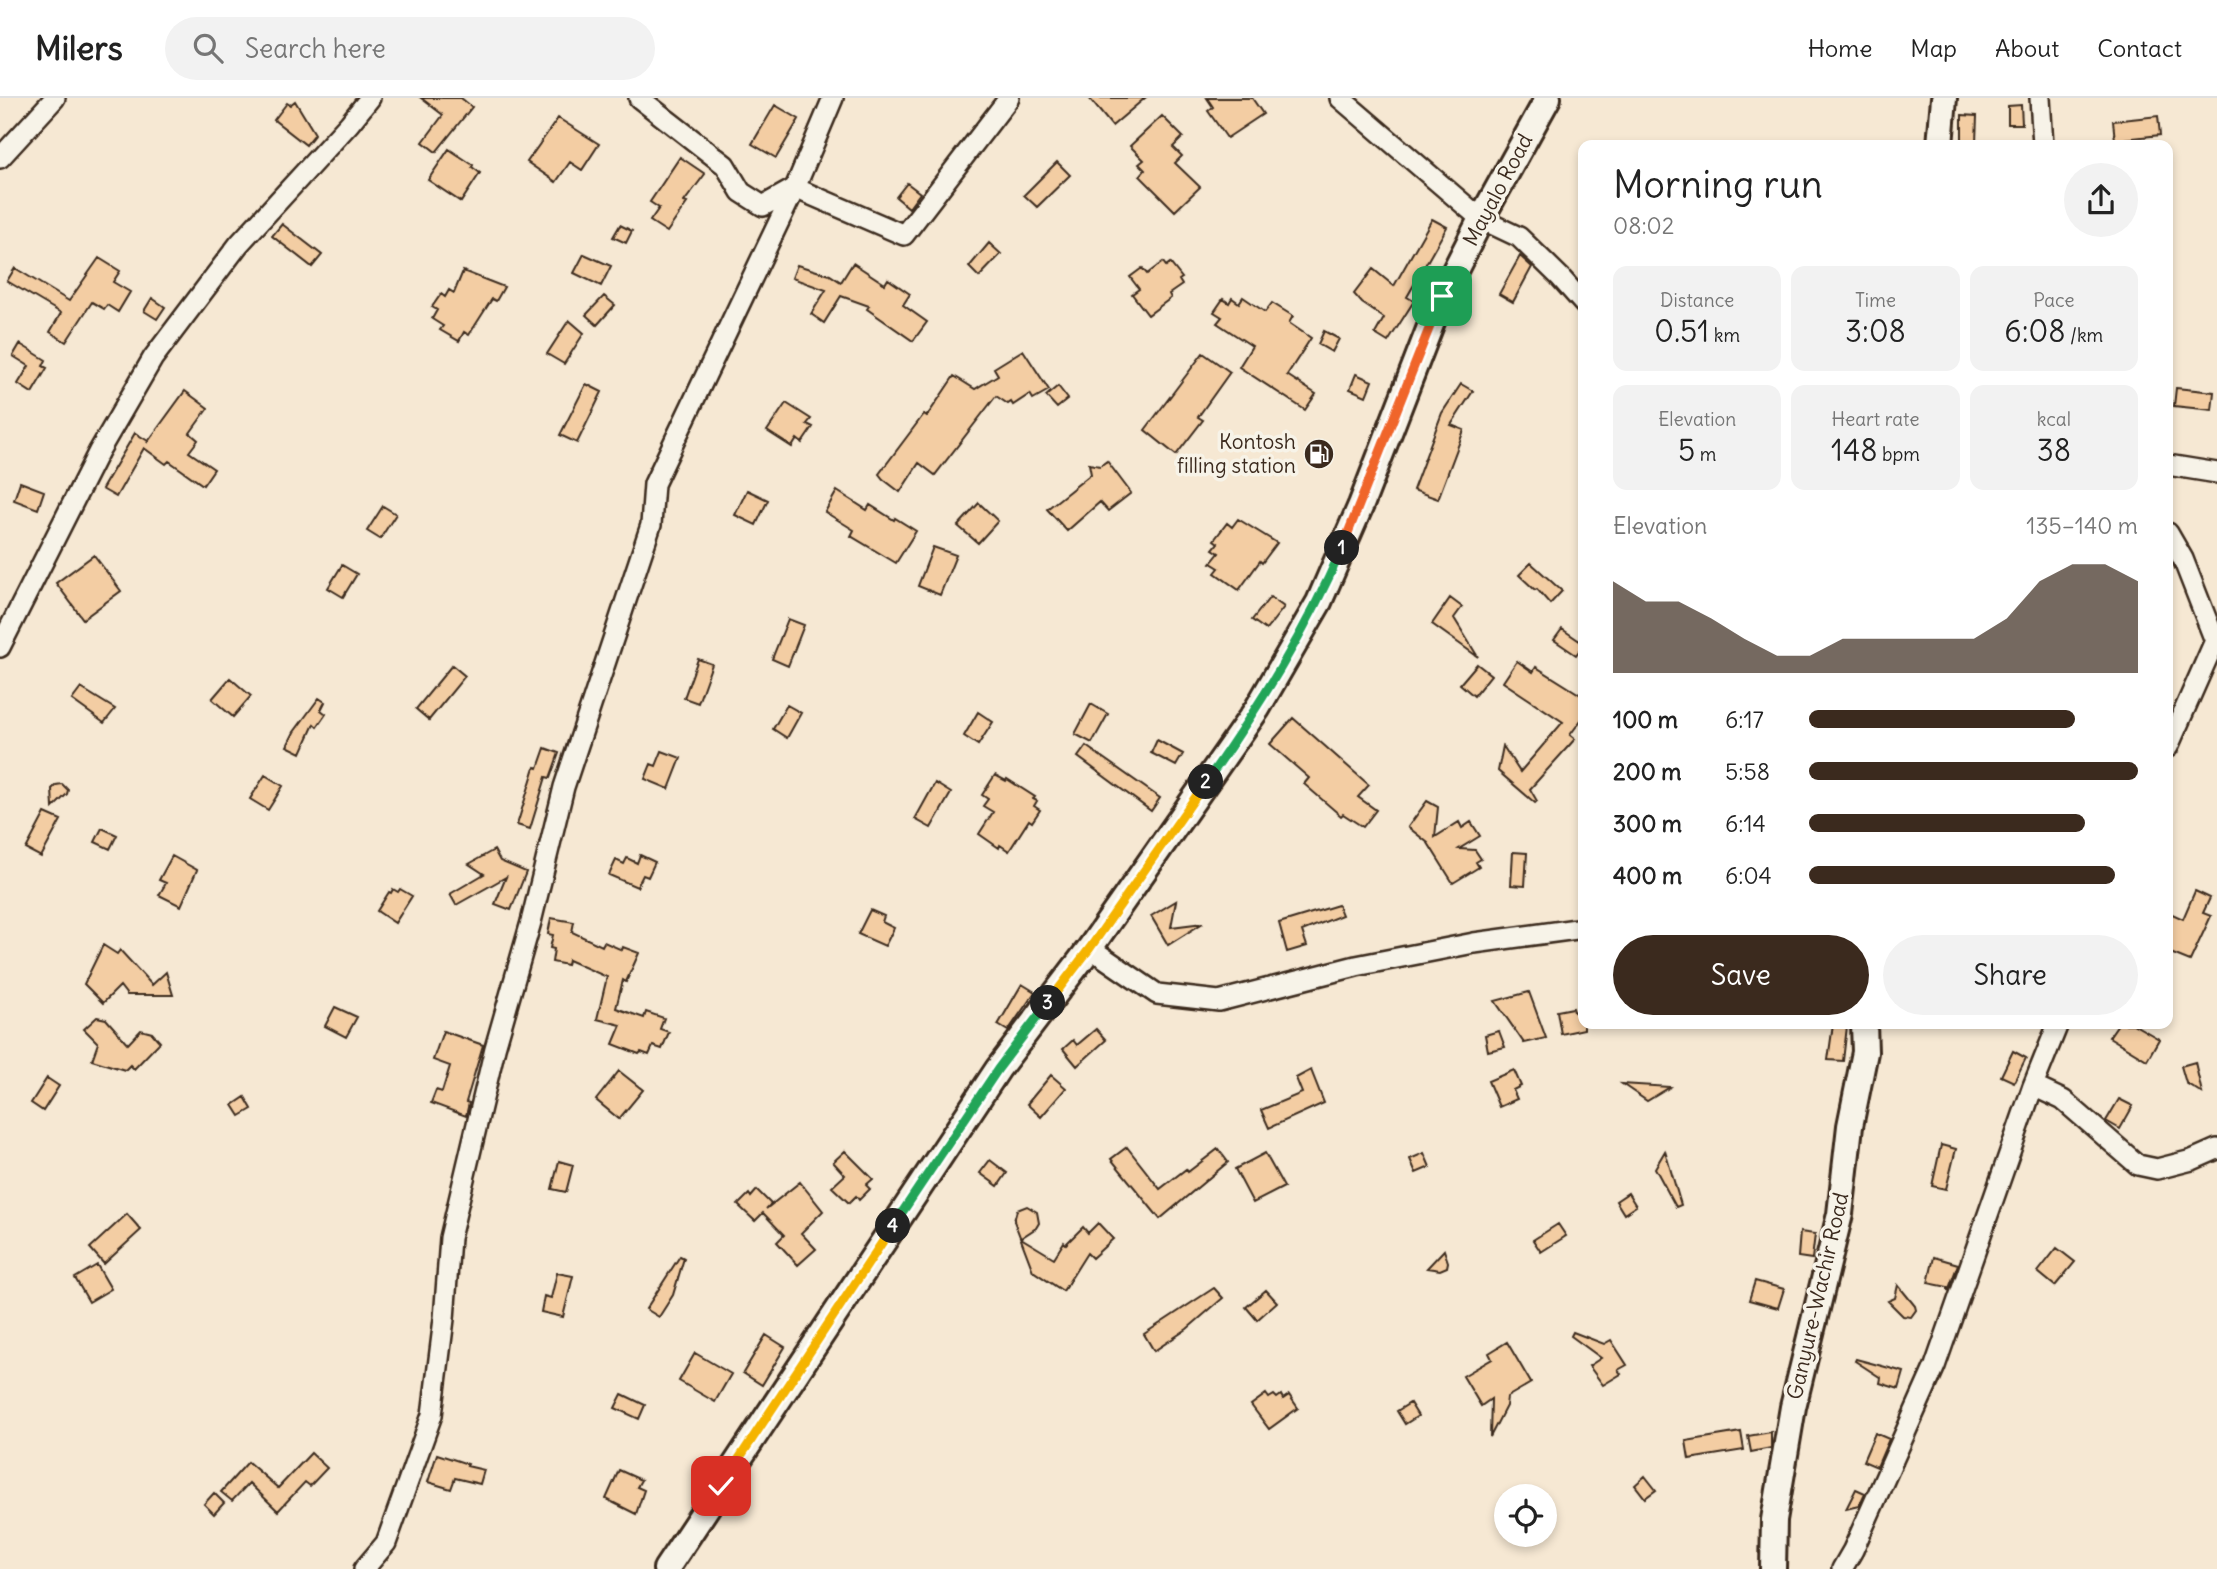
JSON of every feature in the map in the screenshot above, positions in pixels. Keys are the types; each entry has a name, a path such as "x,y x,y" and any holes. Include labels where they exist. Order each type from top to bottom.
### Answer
{"street":[{"path":"0,158 55,98"},
{"path":"0,647 99,451 153,358 239,244 349,124 369,98"},
{"path":"639,98 725,165 741,192 763,206 794,188"},
{"path":"363,1569 386,1543 432,1415 444,1319 450,1238 456,1211 495,1048 531,922 564,787 651,525 654,484 794,188 833,98"},
{"path":"794,188 904,235 1009,98"},
{"path":"1340,98 1481,219 1519,237 1578,297"},
{"name":"Mayalo Road","path":"666,1569 998,1069 1090,948 1257,709 1319,601 1361,505 1442,296 1548,98"},
{"path":"1940,140 1944,98"},
{"path":"2040,98 2043,140"},
{"path":"2173,466 2217,473"},
{"path":"2173,542 2183,559 2216,641 2173,736"},
{"path":"1090,948 1157,994 1219,1001 1356,966 1435,950 1578,929"},
{"name":"Ganyure-Wachir Road","path":"1773,1569 1774,1520 1793,1407 1840,1214 1850,1126 1865,1052 1864,1029"},
{"path":"1842,1569 1935,1366 2033,1086 2056,1029"},
{"path":"2033,1086 2063,1100 2138,1165 2157,1169 2192,1160 2217,1149"}],"building":[{"path":"421,98 461,98 472,107 436,152 423,142 443,115"},
{"path":"1089,98 1145,98 1112,126"},
{"path":"1207,98 1252,98 1263,114 1227,138 1208,111 1213,107"},
{"path":"295,101 315,134 306,145 274,120 287,103 290,105"},
{"path":"775,105 799,119 776,158 752,144"},
{"path":"2021,105 2022,124 2008,124 2008,106"},
{"path":"1962,115 1977,116 1976,140 1962,140"},
{"path":"1162,116 1183,137 1173,147 1182,156 1175,163 1200,187 1175,211 1140,176 1145,170 1139,164 1144,160 1130,146"},
{"path":"2158,116 2160,135 2115,140 2113,121"},
{"path":"558,118 599,144 582,170 570,162 556,182 527,162"},
{"path":"449,149 480,173 461,202 428,180"},
{"path":"680,157 705,174 684,202 687,203 667,232 650,221 659,208 650,202"},
{"path":"1057,162 1070,175 1037,207 1024,195"},
{"path":"907,183 920,193 909,208 896,197"},
{"path":"1432,219 1447,227 1407,297 1414,301 1388,342 1375,334 1384,318 1354,294 1373,269 1394,286"},
{"path":"282,224 322,255 312,267 272,236"},
{"path":"620,225 632,231 626,243 613,237"},
{"path":"989,243 1001,254 979,277 969,267"},
{"path":"584,254 611,266 601,286 574,273"},
{"path":"1520,256 1532,267 1513,302 1499,294"},
{"path":"99,258 120,271 113,282 130,292 118,312 107,305 104,309 92,302 66,342 50,332 61,313 7,281 15,268 69,301"},
{"path":"1163,262 1166,266 1170,263 1182,278 1179,280 1182,285 1169,294 1171,298 1148,315 1132,294 1139,289 1130,277 1142,268 1147,274"},
{"path":"853,263 885,284 888,279 910,294 903,305 927,322 913,341 867,309 869,306 841,296 824,323 811,314 826,290 792,278 797,265 830,275 841,282"},
{"path":"463,271 504,287 496,301 492,299 469,335 464,332 459,341 440,330 443,326 432,319 437,310 432,307 441,294 445,297 449,290 454,293"},
{"path":"604,296 615,305 597,325 586,315"},
{"path":"1243,297 1265,312 1272,303 1293,316 1289,323 1311,338 1287,375 1316,394 1305,410 1239,367 1252,346 1217,323 1222,317 1214,312 1223,299 1229,303 1232,298 1239,303"},
{"path":"152,298 165,307 157,319 144,311"},
{"path":"569,320 584,333 564,364 547,354"},
{"path":"1324,331 1339,339 1332,352 1318,344"},
{"path":"20,344 46,360 43,366 47,368 32,393 18,384 29,366 13,356"},
{"path":"1023,350 1049,390 1033,399 1030,394 1013,405 996,396 935,475 919,463 900,492 883,479 879,474 924,414 927,416 954,376 975,389 998,375 994,368"},
{"path":"1203,353 1230,372 1198,417 1203,420 1176,455 1145,430"},
{"path":"1356,374 1372,381 1366,396 1350,389"},
{"path":"586,384 602,392 577,443 560,435"},
{"path":"1461,384 1473,391 1451,425 1464,430 1438,499 1413,490 1442,413"},
{"path":"1058,386 1068,399 1057,408 1046,396"},
{"path":"2176,388 2214,392 2212,410 2174,406"},
{"path":"185,391 208,408 190,433 198,440 189,452 214,469 203,485 169,461 166,464 144,448 116,497 102,489 135,433 148,441 147,443"},
{"path":"786,403 811,419 807,424 813,427 802,443 797,439 792,447 767,431"},
{"path":"1107,461 1131,493 1108,511 1100,502 1067,531 1047,509 1091,474 1089,464 1100,466"},
{"path":"20,482 44,491 38,509 14,500"},
{"path":"747,490 768,500 756,525 735,515"},
{"path":"837,491 867,510 870,505 916,531 896,563 851,536 854,530 825,512"},
{"path":"979,503 998,521 978,543 958,526"},
{"path":"383,506 396,514 380,539 367,531"},
{"path":"1238,519 1277,543 1239,590 1215,573 1219,568 1211,563 1219,553 1213,549 1218,543 1214,540 1227,523 1232,527"},
{"path":"933,547 956,555 940,595 918,586"},
{"path":"94,555 121,591 83,619 56,583"},
{"path":"1531,563 1562,591 1550,604 1519,575"},
{"path":"342,565 357,574 343,597 328,588"},
{"path":"1270,597 1284,607 1266,630 1252,620"},
{"path":"1450,598 1462,607 1454,618 1478,657 1432,624"},
{"path":"788,619 804,625 788,666 772,659"},
{"path":"1562,629 1578,640 1578,652 1576,655 1554,640"},
{"path":"698,659 712,664 698,703 684,698"},
{"path":"1517,661 1533,672 1536,667 1578,693 1578,724 1570,735 1575,739 1530,789 1537,801 1535,803 1498,771 1503,746 1520,772 1563,722 1503,682"},
{"path":"1477,664 1491,675 1474,696 1460,684"},
{"path":"452,665 465,676 429,720 416,709"},
{"path":"230,678 251,696 233,717 212,699"},
{"path":"81,688 115,709 104,723 72,700"},
{"path":"319,698 325,702 321,710 326,714 317,727 314,724 301,753 287,746"},
{"path":"1091,704 1108,714 1092,743 1075,734"},
{"path":"787,705 801,713 787,738 773,729"},
{"path":"978,712 993,722 978,745 964,736"},
{"path":"1293,718 1369,785 1358,797 1376,810 1363,827 1343,814 1341,816 1304,784 1309,778 1270,744"},
{"path":"1157,740 1183,754 1176,766 1151,753"},
{"path":"1086,746 1160,798 1151,811 1078,757"},
{"path":"545,748 559,753 550,778 546,777 530,829 517,825 535,767 538,768"},
{"path":"662,751 681,758 669,789 645,779 651,764 656,766"},
{"path":"265,775 283,786 268,810 250,799"},
{"path":"995,775 1006,781 1007,779 1035,797 1033,799 1037,801 1034,806 1040,810 1032,822 1029,820 1009,851 1000,845 999,848 979,834 993,812 983,806 988,799 982,795"},
{"path":"935,783 951,793 931,828 915,819"},
{"path":"62,784 68,790 67,794 53,808 52,789"},
{"path":"1427,801 1438,807 1435,837 1459,822 1462,828 1471,822 1480,836 1459,849 1475,850 1481,859 1476,862 1479,867 1453,883 1428,843 1408,827"},
{"path":"45,813 61,820 41,857 26,849"},
{"path":"102,828 117,835 110,849 95,842"},
{"path":"494,850 500,861 526,872 511,910 495,904 506,877 456,905 450,894 484,874 469,864"},
{"path":"1513,852 1527,853 1525,886 1511,885"},
{"path":"640,855 655,862 648,877 643,875 637,887 609,875 616,860 624,864 627,858 637,863"},
{"path":"172,856 197,870 181,906 159,895 166,883 159,880"},
{"path":"393,889 398,892 400,889 412,896 395,923 377,911"},
{"path":"2195,891 2210,898 2203,913 2211,916 2190,961 2173,954 2173,914 2183,919"},
{"path":"1176,901 1171,927 1203,923 1168,945 1151,916"},
{"path":"1338,905 1342,915 1302,931 1307,946 1287,952 1279,923"},
{"path":"870,910 884,916 882,922 894,928 885,946 858,934"},
{"path":"551,918 574,922 572,932 602,946 604,942 622,950 623,947 639,953 626,982 623,980 616,1008 644,1018 646,1012 664,1018 660,1029 669,1032 662,1049 653,1046 649,1055 641,1052 639,1054 613,1044 621,1025 597,1019 607,977 568,960 567,965 552,962 554,949 550,948 553,935 548,934"},
{"path":"103,945 117,954 120,950 152,985 166,972 173,995 127,995 120,986 103,1003 84,984"},
{"path":"1022,984 1035,992 1008,1031 998,1025"},
{"path":"1529,992 1546,1038 1524,1043 1495,1001"},
{"path":"335,1007 357,1017 346,1037 325,1026"},
{"path":"1573,1008 1574,1012 1578,1011 1578,1029 1584,1029 1561,1034 1557,1011"},
{"path":"97,1017 106,1019 128,1044 141,1030 152,1033 160,1042 134,1069 130,1065 125,1070 92,1060 98,1043 84,1029"},
{"path":"1096,1029 1106,1040 1077,1066 1063,1049 1073,1040 1077,1045"},
{"path":"1832,1029 1847,1029 1843,1061 1828,1060"},
{"path":"2115,1029 2142,1029 2159,1039 2147,1060 2109,1037"},
{"path":"443,1031 483,1045 466,1102 469,1103 466,1116 431,1103 436,1090 442,1092 450,1066 433,1060"},
{"path":"1499,1031 1505,1047 1488,1051 1485,1035"},
{"path":"2013,1051 2026,1058 2014,1082 2001,1076"},
{"path":"2195,1062 2202,1093 2186,1083 2181,1066"},
{"path":"1311,1070 1324,1103 1269,1128 1261,1110 1302,1093 1296,1078"},
{"path":"1514,1070 1521,1086 1513,1090 1517,1099 1499,1107 1488,1081"},
{"path":"619,1071 643,1090 619,1119 596,1100"},
{"path":"1051,1075 1066,1088 1041,1117 1027,1104"},
{"path":"47,1078 59,1086 43,1111 31,1103"},
{"path":"1622,1084 1670,1087 1647,1101"},
{"path":"245,1097 252,1109 240,1116 233,1105"},
{"path":"2119,1099 2133,1106 2120,1129 2106,1121"},
{"path":"1941,1145 1956,1149 1946,1189 1932,1186"},
{"path":"1127,1147 1160,1189 1218,1149 1228,1162 1160,1219 1111,1159"},
{"path":"845,1151 873,1179 866,1185 870,1189 859,1200 856,1196 849,1203 832,1187 845,1175 833,1162"},
{"path":"1665,1151 1681,1205 1676,1207 1655,1168"},
{"path":"1265,1153 1284,1187 1253,1203 1235,1169"},
{"path":"1424,1153 1430,1167 1416,1173 1410,1159"},
{"path":"990,1160 1007,1173 998,1186 980,1173"},
{"path":"559,1161 573,1165 566,1192 552,1189"},
{"path":"800,1182 823,1211 801,1233 816,1249 798,1265 777,1242 784,1235 763,1213 755,1221 738,1205 757,1190 771,1204 766,1209"},
{"path":"1628,1193 1636,1206 1624,1214 1616,1201"},
{"path":"1027,1206 1037,1212 1039,1223 1021,1238 1054,1258 1064,1242 1066,1244 1083,1227 1088,1233 1098,1223 1113,1239 1092,1258 1087,1253 1063,1291 1033,1271 1014,1221 1017,1210"},
{"path":"127,1214 141,1230 104,1264 90,1248"},
{"path":"1558,1224 1566,1236 1541,1252 1533,1240"},
{"path":"1800,1232 1815,1234 1812,1259 1798,1257"},
{"path":"2057,1248 2075,1262 2055,1286 2038,1272"},
{"path":"1444,1250 1447,1267 1440,1270 1427,1268"},
{"path":"680,1256 684,1258 673,1295 659,1317 646,1309"},
{"path":"1934,1257 1958,1264 1948,1291 1948,1287 1928,1283"},
{"path":"97,1265 111,1289 89,1302 75,1278"},
{"path":"557,1273 573,1276 563,1317 541,1312 544,1296 551,1298"},
{"path":"1755,1281 1784,1289 1778,1308 1749,1300"},
{"path":"1898,1285 1915,1306 1916,1310 1911,1317 1903,1316 1888,1301 1895,1298"},
{"path":"1214,1288 1223,1298 1187,1329 1154,1351 1144,1334"},
{"path":"1266,1290 1277,1302 1257,1320 1246,1307"},
{"path":"1573,1332 1604,1344 1611,1340 1627,1365 1618,1370 1621,1374 1603,1385 1589,1366 1601,1358 1571,1336"},
{"path":"766,1335 785,1347 762,1385 743,1373"},
{"path":"1507,1342 1531,1383 1507,1397 1506,1406 1490,1437 1491,1399 1481,1406 1463,1376 1492,1359 1489,1353"},
{"path":"695,1353 731,1374 715,1402 679,1381"},
{"path":"1856,1359 1904,1372 1899,1389 1880,1383 1881,1378 1855,1361"},
{"path":"622,1394 645,1405 639,1419 615,1408"},
{"path":"1266,1394 1269,1398 1281,1395 1283,1399 1289,1395 1298,1408 1269,1429 1251,1405"},
{"path":"1410,1403 1418,1416 1405,1424 1397,1411"},
{"path":"1741,1432 1744,1450 1689,1459 1686,1441"},
{"path":"1771,1432 1771,1448 1751,1452 1748,1436"},
{"path":"1875,1433 1889,1439 1877,1467 1863,1461"},
{"path":"311,1453 327,1468 310,1486 305,1482 278,1511 249,1483 232,1501 221,1492 248,1462 278,1488"},
{"path":"437,1454 484,1470 480,1484 455,1478 451,1489 428,1482"},
{"path":"619,1470 641,1480 637,1487 644,1490 636,1514 606,1499"},
{"path":"1645,1476 1656,1490 1645,1498 1635,1485"},
{"path":"1856,1489 1865,1493 1859,1506 1846,1509"},
{"path":"214,1493 224,1503 214,1514 204,1504"}],"place":[{"name":"Kontosh filling station","path":"1319,454"}],"route":[{"path":"721,1486 998,1069 1090,948 1257,709 1319,601 1361,505 1442,296"}]}
